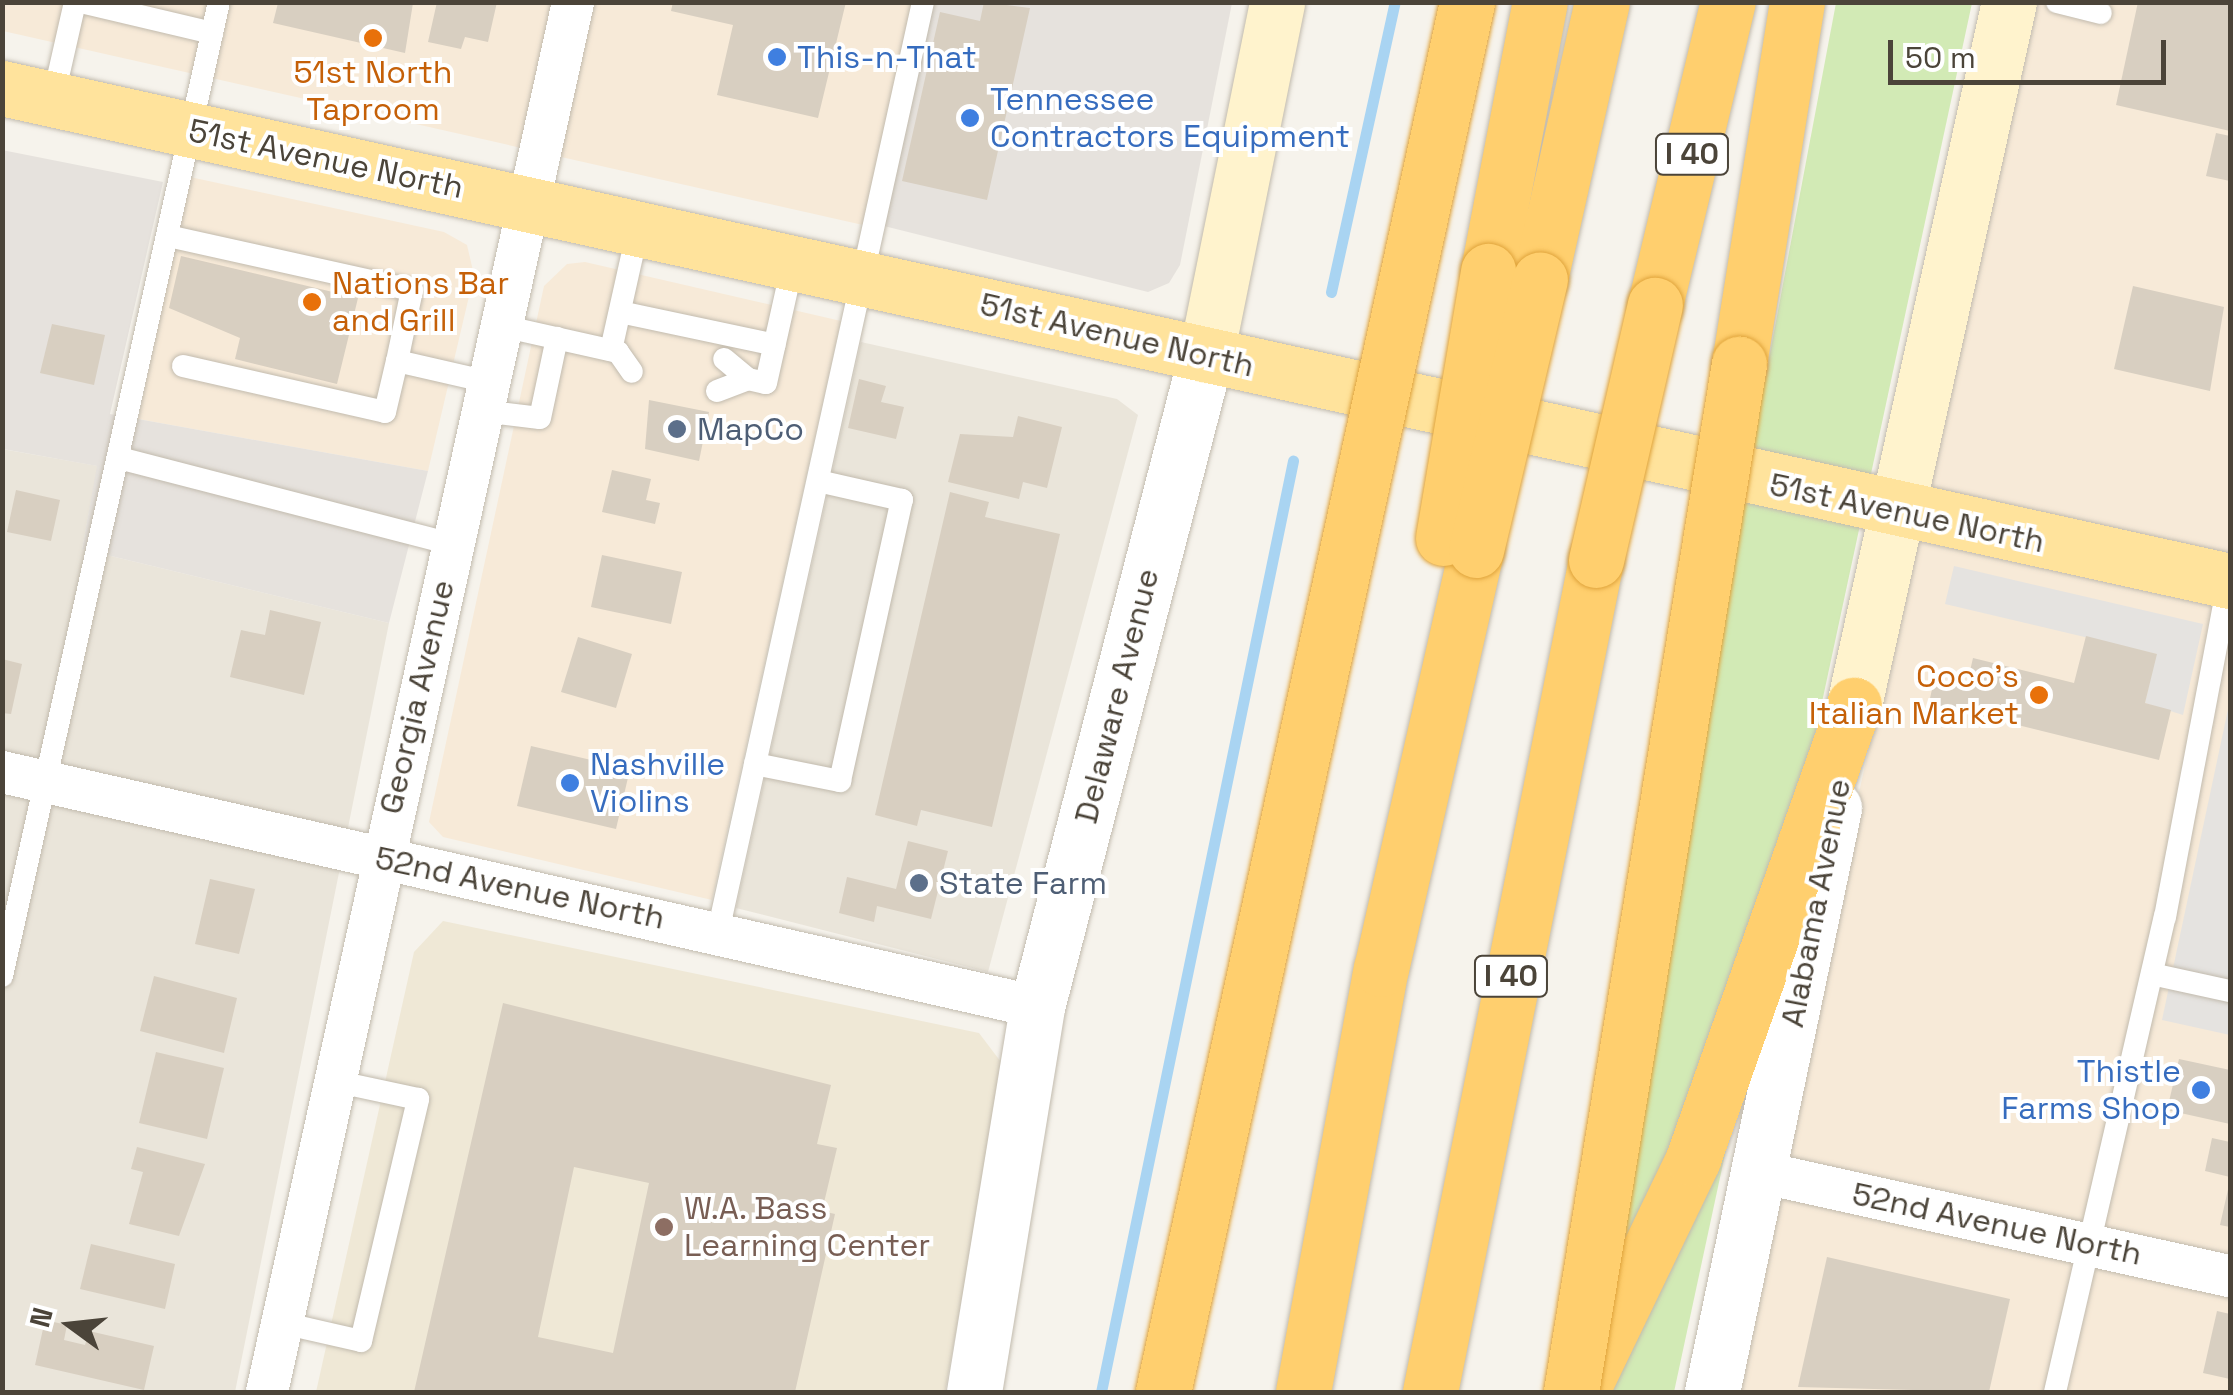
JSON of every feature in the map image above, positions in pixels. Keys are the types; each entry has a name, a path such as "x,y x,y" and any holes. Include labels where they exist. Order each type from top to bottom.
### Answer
{"highway":[{"path":"1163,1392 1468,2"},
{"path":"1303,1392 1460,544 1514,275 1540,2"},
{"path":"1514,275 1602,2"},
{"name":"I 40","path":"1430,1392 1596,560 1728,2"},
{"path":"1570,1392 1797,2"},
{"path":"1580,1392 1693,1159 1854,705"}],"main road":[{"name":"Delaware Avenue","path":"1206,355 1277,2"},
{"name":"Alabama Avenue","path":"1854,705 1892,511 2009,2"},
{"name":"51st Avenue North","path":"28,94 865,278 1892,511 2230,578"}],"street":[{"name":"Georgia Avenue","path":"267,1392 382,857 574,2"},
{"name":"Delaware Avenue","path":"974,1392 1037,1008 1206,355"},
{"name":"Alabama Avenue","path":"1712,1392 1764,1173 1854,705"},
{"name":"52nd Avenue North","path":"2,772 718,932 1037,1008"},
{"name":"52nd Avenue North","path":"1764,1173 2230,1276"}],"lane":[{"path":"28,94 78,2 212,32"},
{"path":"2,976 219,2"},
{"path":"718,932 923,2"},
{"path":"2057,2 2101,13"},
{"path":"632,372 614,351 638,229"},
{"path":"168,236 412,290 384,412 183,366"},
{"path":"724,359 748,379 766,383 793,262"},
{"path":"620,312 775,345"},
{"path":"502,326 614,351 641,342"},
{"path":"396,360 540,418 557,338"},
{"path":"717,390 748,379"},
{"path":"119,458 452,544"},
{"path":"755,764 840,781 902,500 818,481"},
{"path":"2055,1392 2152,974 2230,578"},
{"path":"2152,974 2230,992"},
{"path":"282,1324 361,1341 418,1099 334,1082"}],"shaded area":[{"path":"3,2 912,3 863,225 3,31"},
{"path":"932,3 1232,3 1180,265 1169,283 1148,292 884,226"},
{"path":"2038,3 2230,3 2230,1392 1723,1392"},
{"path":"2,150 163,182 110,414 428,471 389,623 82,549 97,466 3,449"},
{"path":"190,177 444,232 467,245 474,275 428,471 138,419"},
{"path":"585,262 841,321 712,900 443,837 429,822 544,286 567,264"},
{"path":"861,342 1117,399 1138,415 988,972 736,908"},
{"path":"2,449 98,466 82,549 389,623 235,1392 3,1392"},
{"path":"1954,566 2203,624 2183,715 2145,703 2156,654 1945,604"},
{"path":"2230,700 2230,1035 2162,1020"},
{"name":"W.A. Bass Learning Center","path":"443,921 979,1033 1004,1066 945,1392 316,1392 414,952"}],"green space":[{"path":"1836,3 1972,3 1674,1392 1574,1392"}],"building":[{"path":"437,2 497,2 488,42 465,37 461,49 428,42"},
{"path":"673,2 846,2 818,118 717,95 733,25 671,11"},
{"path":"984,2 1030,8 987,200 902,181 940,12 980,21"},
{"path":"2138,2 2230,2 2230,131 2116,105"},
{"name":"51st North Taproom","path":"278,3 413,3 405,53 273,23"},
{"path":"2216,133 2230,136 2230,181 2206,176"},
{"path":"181,256 358,298 337,384 235,359 240,338 169,308"},
{"path":"2133,286 2224,307 2210,391 2114,369"},
{"path":"52,324 105,335 94,385 40,373"},
{"path":"859,379 886,386 881,402 904,407 896,439 848,428"},
{"path":"649,400 709,412 699,461 645,449"},
{"path":"1018,416 1062,427 1047,488 1023,482 1019,499 948,482 960,434 1013,437"},
{"path":"612,470 651,479 646,500 660,503 655,524 602,512"},
{"path":"16,490 60,500 51,541 7,532"},
{"path":"950,492 989,502 985,517 1060,534 992,827 921,810 917,826 875,815"},
{"path":"602,555 682,572 671,624 591,607"},
{"path":"270,610 321,622 304,695 230,677 241,630 265,635"},
{"name":"Coco's Italian Market","path":"2086,636 2157,654 2145,703 2171,710 2159,760 1929,703 1934,680 1966,688 1973,658 2074,683"},
{"path":"578,637 632,654 616,708 561,692"},
{"path":"2,659 22,664 11,714 2,713"},
{"path":"531,746 630,769 616,829 517,806"},
{"name":"State Farm","path":"908,841 948,851 931,919 877,906 874,922 839,913 847,877 896,889"},
{"path":"210,879 255,889 239,954 195,944"},
{"path":"154,976 237,998 224,1053 140,1031"},
{"path":"503,1003 831,1085 817,1144 837,1148 822,1211 835,1214 795,1392 414,1392","holes":["574,1167 649,1183 613,1353 538,1337"]},
{"path":"156,1052 224,1068 207,1139 139,1123"},
{"name":"Thistle Farms Shop","path":"2179,1059 2230,1070 2230,1124 2167,1110"},
{"path":"2212,1138 2230,1142 2230,1177 2205,1171"},
{"path":"137,1147 205,1164 179,1236 129,1224 143,1172 131,1169"},
{"path":"2230,1185 2230,1227 2220,1225"},
{"path":"91,1244 175,1264 165,1309 80,1289"},
{"path":"1827,1257 2010,1299 1989,1392 1798,1387"},
{"path":"2217,1311 2230,1314 2230,1379 2203,1373"},
{"path":"45,1320 67,1325 64,1340 85,1345 89,1331 154,1346 144,1390 35,1365"}],"waterway":[{"path":"1331,292 1395,2"},
{"path":"1101,1392 1293,461"}],"place":[{"name":"51st North Taproom","path":"373,38"},
{"name":"This-n-That","path":"777,57"},
{"name":"Tennessee Contractors Equipment","path":"970,118"},
{"name":"Nations Bar and Grill","path":"312,302"},
{"name":"MapCo","path":"677,429"},
{"name":"Coco's Italian Market","path":"2039,695"},
{"name":"Nashville Violins","path":"570,783"},
{"name":"State Farm","path":"919,883"},
{"name":"Thistle Farms Shop","path":"2201,1090"},
{"name":"W.A. Bass Learning Center","path":"664,1227"}]}
